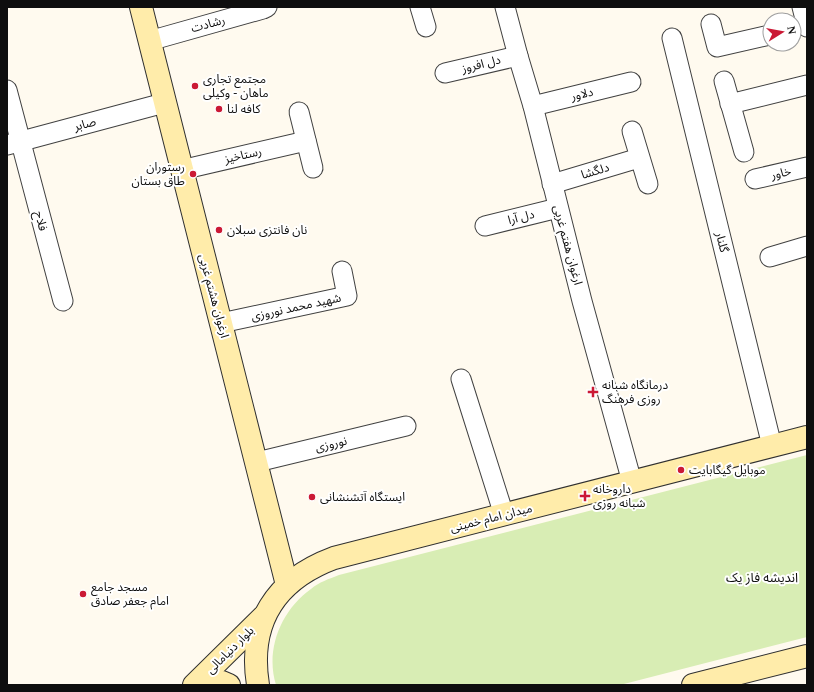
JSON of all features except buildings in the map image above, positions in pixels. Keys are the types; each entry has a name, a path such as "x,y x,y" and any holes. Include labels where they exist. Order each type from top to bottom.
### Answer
{"main road":[{"name":"ارغوان هشتم غربی","path":"141,7 164,103 257,462 287,585"},
{"name":"میدان امام خمینی","path":"258,685 255,669 256,650 259,632 265,615 275,599 287,585 301,573 317,564 334,558 807,437"},
{"name":"بلوار دنیامالی","path":"194,685 265,615"},
{"path":"694,685 807,656"},
{"path":"208,685 222,682 229,685"}],"street":[{"name":"رشادت","path":"149,40 267,7"},
{"path":"420,7 426,27"},
{"name":"ارغوان هفتم غربی","path":"505,7 533,106 558,208 632,482"},
{"path":"802,7 807,27"},
{"path":"711,24 716,47 762,36"},
{"name":"گلنار","path":"672,38 772,446"},
{"name":"دل افروز","path":"445,73 518,56"},
{"path":"724,81 744,152"},
{"name":"دلاور","path":"533,106 631,82"},
{"path":"730,104 807,85"},
{"name":"فلاح","path":"7,90 14,143 63,301"},
{"name":"صابر","path":"14,143 164,103"},
{"path":"299,112 312,168"},
{"path":"632,131 648,184"},
{"name":"رستاخیز","path":"181,170 306,141"},
{"name":"دلگشا","path":"552,184 639,158"},
{"name":"خاور","path":"755,179 807,167"},
{"name":"دل آرا","path":"485,226 558,208"},
{"path":"770,257 807,246"},
{"name":"شهید محمد نوروزی","path":"221,323 347,296 342,271"},
{"path":"461,379 504,515"},
{"name":"نوروزی","path":"257,462 406,426"}],"green space":[{"path":"807,455 807,637 620,685 276,685 273,672 274,645 284,619 300,598 324,581 339,575"}],"place":[{"name":"مجتمع تجاری ماهان - وکیلی","path":"195,86"},
{"name":"کافه لنا","path":"219,109"},
{"name":"رستوران طاق بستان","path":"193,174"},
{"name":"نان فانتزی سبلان","path":"219,230"},
{"name":"درمانگاه شبانه روزی فرهنگ","path":"593,392"},
{"name":"موبایل گیگابایت","path":"681,470"},
{"name":"داروخانه شبانه روزی","path":"585,496"},
{"name":"ایستگاه آتشنشانی","path":"312,497"},
{"name":"مسجد جامع امام جعفر صادق","path":"83,594"}],"district":[{"name":"اندیشه فاز یک","path":"762,577"}]}
